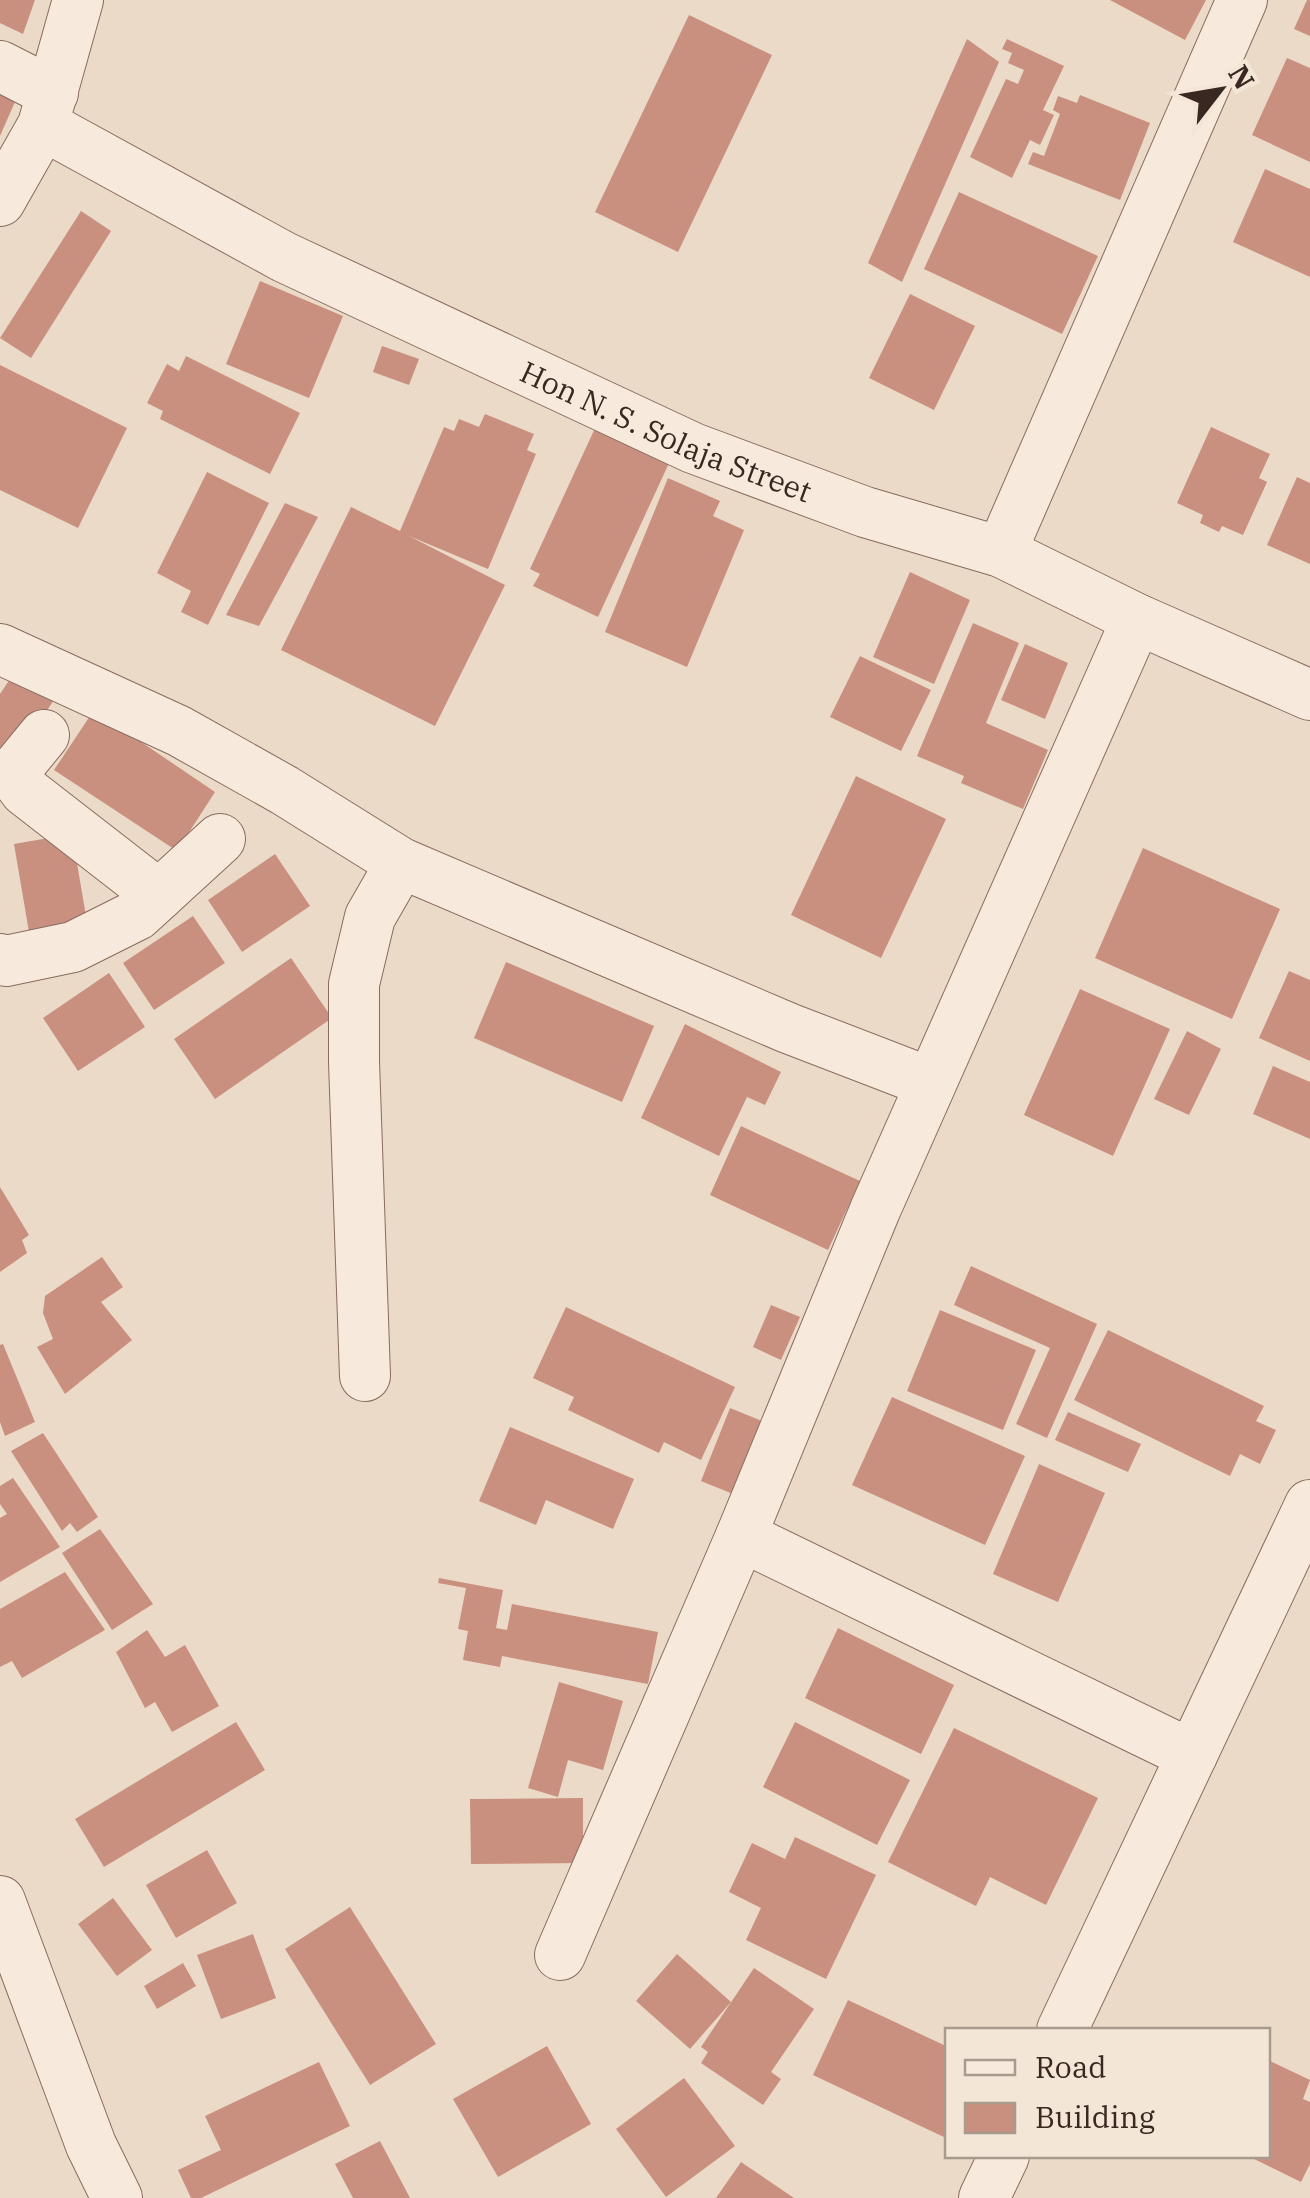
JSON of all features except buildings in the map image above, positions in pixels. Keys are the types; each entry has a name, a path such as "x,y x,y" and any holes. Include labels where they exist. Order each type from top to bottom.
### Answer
{"street":[{"path":"0,201 48,109 78,0"},
{"path":"1002,552 1242,0"},
{"name":"Hon N. S. Solaja Street","path":"0,66 48,109 284,257 693,448 865,512 1002,552 1136,619 1310,696"},
{"path":"560,1955 742,1536 876,1210 1136,619"},
{"path":"0,649 179,731 284,790 401,864 788,1028 931,1083"},
{"path":"44,734 16,768 17,780 25,791 158,894"},
{"path":"0,959 73,947 137,915 220,840"},
{"path":"365,1376 354,984 370,918 401,864"},
{"path":"1063,2028 1310,1504"},
{"path":"742,1536 1192,1755"},
{"path":"0,1902 91,2145 117,2198"},
{"path":"984,2198 1003,2158"}]}
